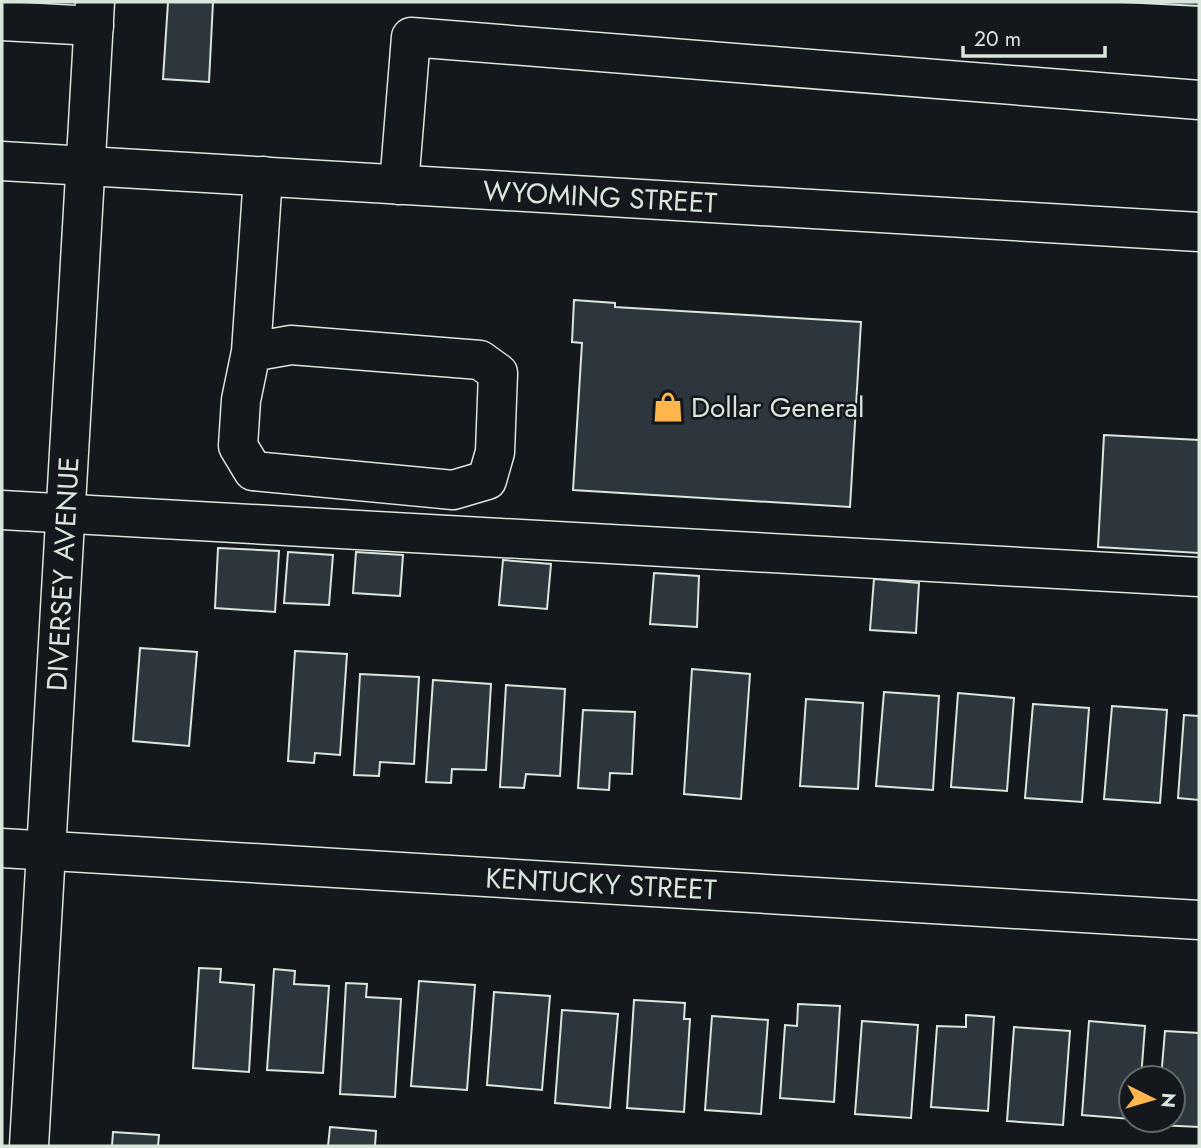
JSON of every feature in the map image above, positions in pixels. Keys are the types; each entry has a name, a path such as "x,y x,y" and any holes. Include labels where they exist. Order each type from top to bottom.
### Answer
{"street":[{"path":"2,21 95,14"},
{"name":"DIVERSEY AVENUE","path":"29,1146 95,14"},
{"path":"400,185 411,37 1199,100"},
{"name":"WYOMING STREET","path":"2,161 1199,232"},
{"path":"250,352 290,345 480,359 498,373 495,452 487,480 453,490 253,471 237,446 241,400 250,352 263,176"},
{"path":"2,510 1199,577"},
{"name":"KENTUCKY STREET","path":"2,848 1199,920"}],"building":[{"path":"168,2 213,2 209,82 163,79"},
{"path":"1122,2 1199,2 1199,6"},
{"path":"574,300 615,303 615,307 861,322 850,507 573,490 582,343 572,342"},
{"path":"1104,435 1199,440 1199,553 1098,547"},
{"path":"218,548 279,551 275,612 215,608"},
{"path":"288,552 333,555 329,605 284,603"},
{"path":"356,552 403,555 400,596 353,593"},
{"path":"503,560 551,564 547,609 499,605"},
{"path":"654,573 699,576 697,627 650,624"},
{"path":"874,579 919,583 916,633 870,630"},
{"path":"140,648 197,652 189,746 133,741"},
{"path":"295,651 347,654 340,755 315,753 314,763 288,761"},
{"path":"692,669 750,674 741,799 684,794"},
{"path":"360,674 419,677 414,764 380,762 379,776 354,775"},
{"path":"433,680 491,684 486,770 452,769 451,783 426,782"},
{"path":"506,685 565,689 560,776 526,774 524,788 500,787"},
{"path":"884,692 939,696 933,790 876,786"},
{"path":"958,693 1014,698 1007,791 951,787"},
{"path":"806,699 863,703 858,789 800,786"},
{"path":"1033,704 1089,708 1082,802 1025,798"},
{"path":"1112,706 1167,710 1160,803 1104,799"},
{"path":"583,710 635,712 632,774 610,773 609,790 578,788"},
{"path":"1184,715 1199,716 1199,800 1178,798"},
{"path":"199,968 221,969 220,982 254,985 249,1072 193,1068"},
{"path":"274,969 295,971 294,984 329,986 323,1073 267,1070"},
{"path":"419,981 475,985 467,1090 411,1086"},
{"path":"346,983 367,984 366,997 401,999 395,1097 340,1094"},
{"path":"494,992 550,996 542,1090 487,1085"},
{"path":"634,1000 685,1003 684,1019 690,1019 684,1112 627,1108"},
{"path":"798,1004 840,1006 834,1102 780,1098 785,1025 797,1026"},
{"path":"562,1010 618,1014 610,1108 555,1103"},
{"path":"966,1015 994,1017 988,1111 931,1107 937,1026 966,1027"},
{"path":"712,1016 768,1020 761,1114 705,1110"},
{"path":"862,1021 918,1025 911,1118 855,1114"},
{"path":"1089,1021 1145,1026 1142,1064 1117,1064 1117,1118 1082,1115"},
{"path":"1014,1027 1070,1031 1063,1125 1007,1121"},
{"path":"1165,1031 1199,1033 1199,1127 1187,1126 1187,1064 1162,1064"},
{"path":"330,1127 376,1131 375,1146 328,1146"},
{"path":"113,1132 159,1135 158,1146 112,1146"}],"place":[{"name":"Dollar General","path":"668,407"}]}
